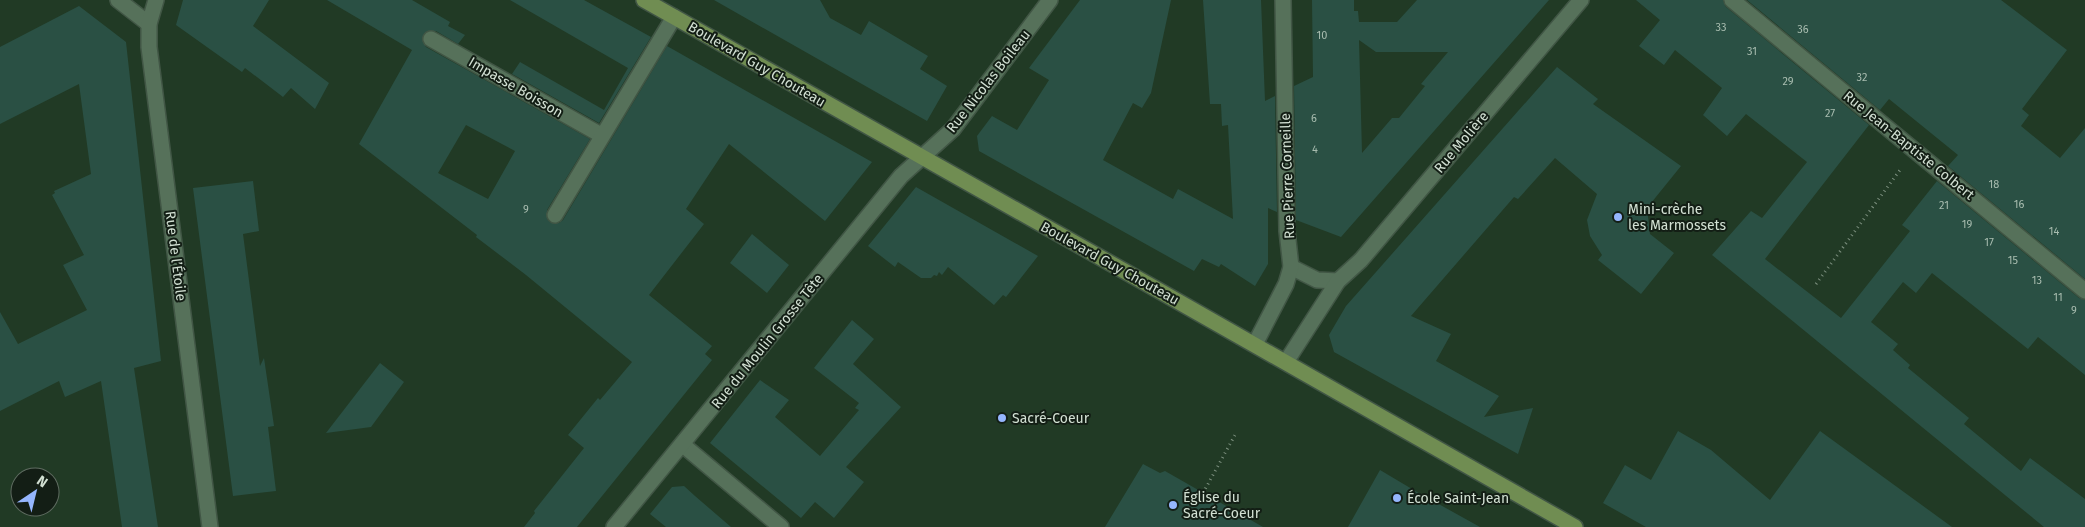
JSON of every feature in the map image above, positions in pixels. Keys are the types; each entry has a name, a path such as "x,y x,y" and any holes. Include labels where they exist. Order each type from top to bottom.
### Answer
{"main road":[{"name":"Boulevard Guy Chouteau","path":"644,0 1255,344 1575,527"}],"street":[{"path":"118,0 149,24"},
{"name":"Rue de l’Étoile","path":"156,0 149,24 149,47 210,527"},
{"name":"Rue Nicolas Boileau","path":"921,157 953,129 1050,0"},
{"name":"Rue Pierre Corneille","path":"1255,344 1286,284 1291,267 1287,231 1283,0"},
{"name":"Rue Molière","path":"1286,362 1338,281 1361,260 1581,0"},
{"name":"Rue Jean-Baptiste Colbert","path":"1732,0 2085,290"},
{"path":"555,215 674,17"},
{"name":"Impasse Boisson","path":"431,39 602,135"},
{"name":"Rue du Moulin Grosse Tête","path":"614,527 901,176 921,157"},
{"path":"1291,267 1317,280 1338,281"},
{"path":"682,445 781,527"}],"path":[{"path":"1816,284 1914,150"},
{"path":"1203,493 1236,435"}],"building":[{"path":"183,0 269,0 253,26 329,83 315,109 291,88 283,97 245,68 242,72 176,25"},
{"path":"327,0 412,0 450,22 448,26 465,35 458,44 436,31 427,31 422,39 426,47 590,139 547,210 547,219 551,223 559,223 563,220 667,46 872,162 825,221 729,144 686,209 704,224 649,295 712,346 705,354 712,360 577,527 524,527 535,513 534,511 584,448 568,435 598,398 600,400 632,362 526,275 476,237 477,235 359,144 412,50","holes":["466,125 515,151 488,199 438,173"]},
{"path":"510,0 584,0 651,37 599,123 512,74 520,62 604,110 628,68"},
{"path":"714,0 820,0 830,18 861,35 869,21 928,56 920,69 947,86 927,121"},
{"path":"1080,0 1171,0 1151,93 1142,108 1133,103 1103,160 1173,199 1178,189 1233,219 1228,125 1222,126 1221,104 1210,104 1203,0 1261,0 1265,101 1275,96 1277,212 1268,208 1268,264 1255,286 1221,264 1219,267 1202,259 1194,271 979,151 977,136 992,116 1017,130 1049,80 1029,68"},
{"path":"1312,0 1354,0 1354,11 1358,11 1359,22 1397,22 1417,0 1549,0 1341,237 1296,220 1294,86 1313,77","holes":["1359,40 1376,52 1448,52 1421,84 1425,86 1399,118 1392,118 1362,153"]},
{"path":"1636,0 1723,0 1726,7 1869,125 1765,259 1841,318 1910,231 1902,225 1937,181 2079,298 2085,300 2085,375 2038,337 2028,349 1932,273 1916,293 1903,282 1871,322 1898,344 1893,350 1910,365 1908,368 1969,418 1964,424 2021,471 2030,458 2085,499 2085,527 2044,527 1712,255 1751,211 1762,218 1807,162 1746,114 1727,136 1703,115 1722,88 1675,50 1664,65 1639,46 1660,20"},
{"path":"1747,0 2001,0 2067,50 2022,109 2029,115 2021,126 2060,158 2085,128 2085,279 1948,166 1958,155 1889,99 1880,110"},
{"path":"79,6 126,42 161,361 134,368 158,527 122,527 101,381 65,397 59,381 0,411 0,312 18,344 87,310 63,265 84,255 52,195 55,193 54,191 91,174 79,84 0,124 0,47"},
{"path":"1557,67 1598,99 1593,104 1681,166 1647,208 1650,234 1674,253 1641,294 1598,260 1602,255 1590,236 1587,220 1597,194 1555,158 1518,199 1514,197 1411,316 1451,334 1436,361 1499,396 1484,417 1533,408 1518,454 1334,352 1329,335 1346,306"},
{"path":"253,181 259,231 243,234 260,366 264,358 274,426 268,427 276,491 233,496 193,188"},
{"path":"916,187 1038,256 1006,297 1003,295 994,305 948,267 942,275 939,272 937,276 934,275 931,278 921,278 898,262 895,267 868,246"},
{"path":"752,234 789,265 767,293 730,263"},
{"path":"852,320 874,339 853,364 901,407 846,467 864,482 834,518 815,502 801,518 710,443 760,380 789,400 775,417 820,456 859,410 855,408 859,403 814,368"},
{"path":"380,363 404,382 371,427 326,433"},
{"path":"1678,431 1711,450 1770,500 1820,431 1952,527 1646,527 1603,503 1625,465 1651,480"},
{"name":"Église du Sacré-Coeur","path":"1143,464 1160,473 1165,471 1263,527 1105,527"},
{"name":"École Saint-Jean","path":"1380,470 1417,492 1480,527 1348,527"},
{"path":"684,486 731,527 666,527 650,514 672,487"}],"place":[{"name":"Mini-crèche les Marmossets","path":"1618,217"},
{"name":"Sacré-Coeur","path":"1002,418"},
{"name":"École Saint-Jean","path":"1397,498"},
{"name":"Église du Sacré-Coeur","path":"1173,505"}]}
